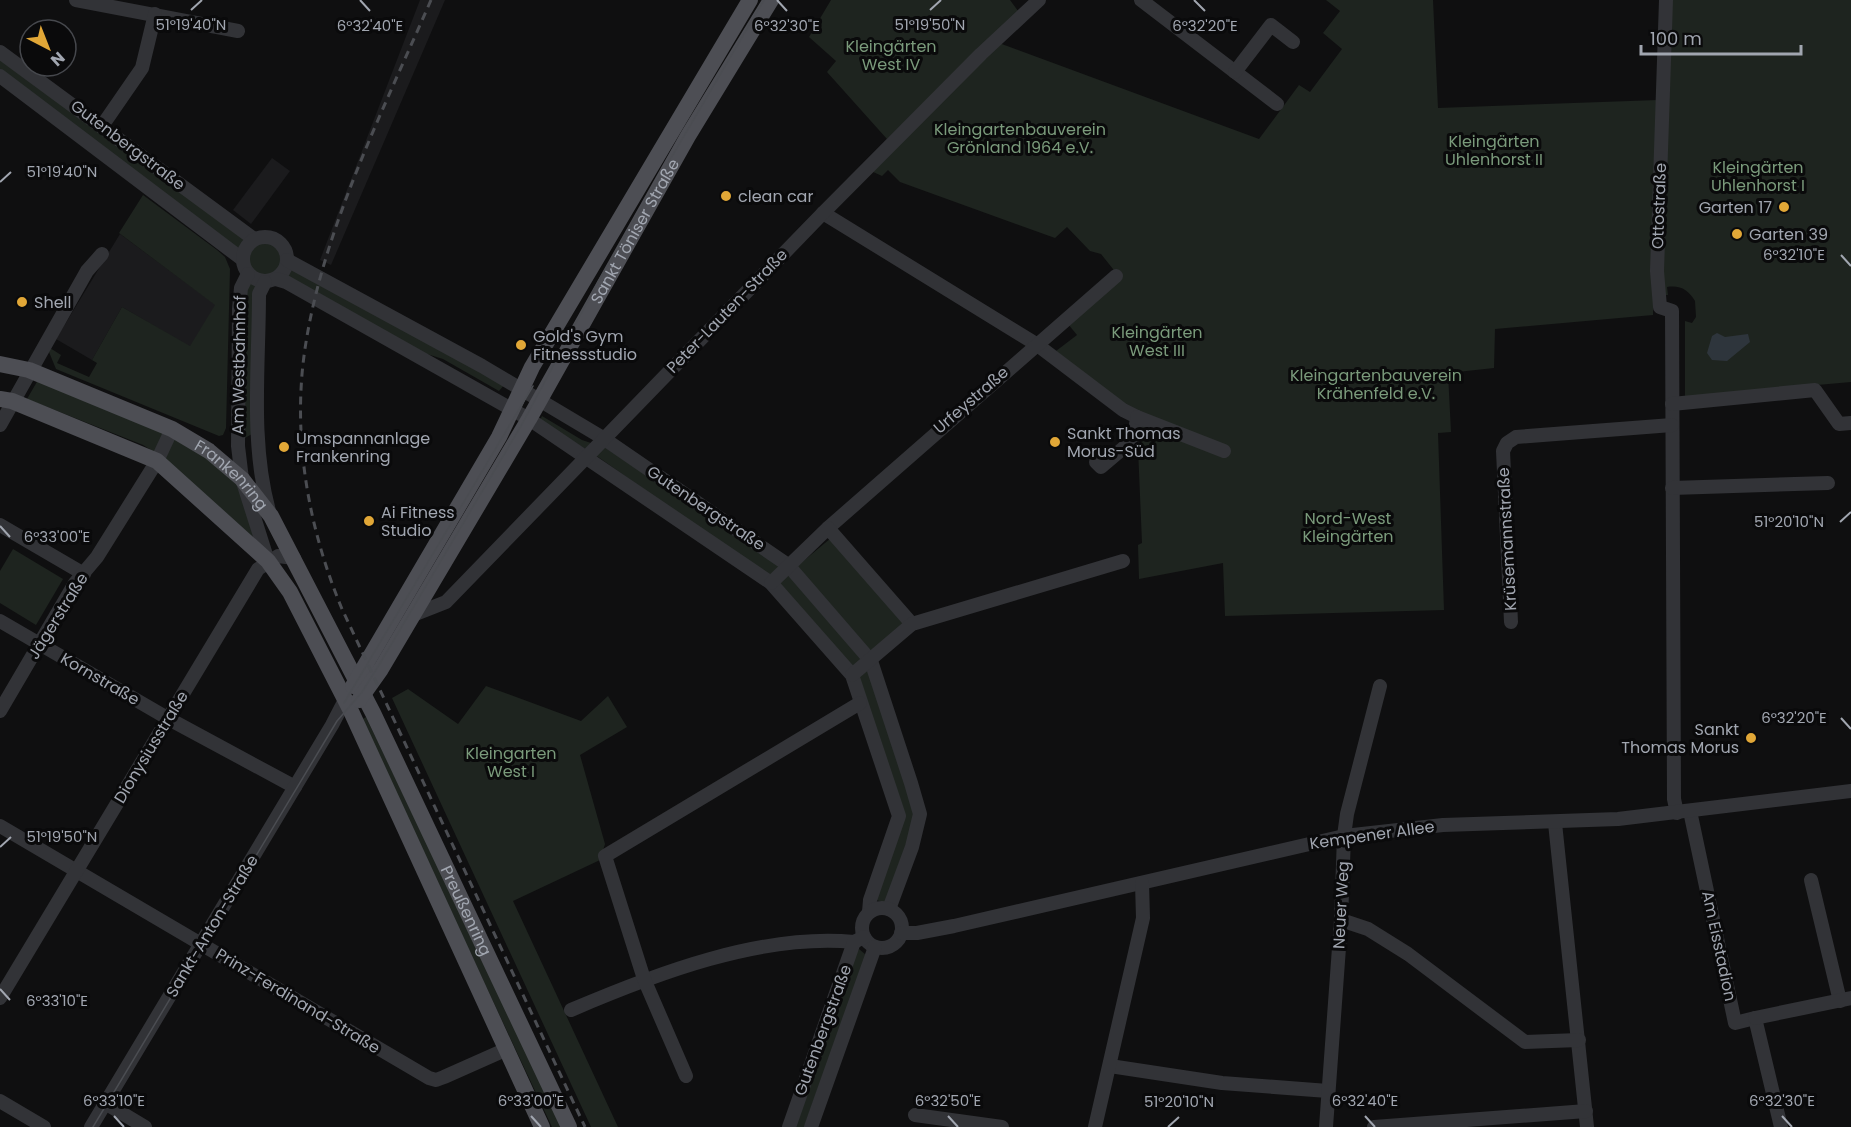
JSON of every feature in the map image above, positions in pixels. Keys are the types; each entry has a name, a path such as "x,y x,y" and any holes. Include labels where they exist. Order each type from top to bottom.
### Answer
{"main road":[{"name":"Sankt Töniser Straße","path":"360,687 499,437 520,389 750,0"},
{"name":"Sankt Töniser Straße","path":"348,704 413,615 529,419 688,136 771,0"},
{"name":"Frankenring","path":"0,364 29,370 172,429 209,451 242,479 271,516 360,687"},
{"path":"6,400 157,461 268,561 290,592 348,704"},
{"name":"Preußenring","path":"360,687 569,1127"},
{"name":"Preußenring","path":"348,704 542,1127"}],"street":[{"path":"75,0 238,31"},
{"name":"Peter-Lauten-Straße","path":"413,615 446,602 823,213 1039,0"},
{"path":"1141,0 1277,104"},
{"name":"Ottostraße","path":"1666,0 1657,271 1660,306 1672,311 1674,799 1683,812"},
{"path":"102,126 142,68 155,14"},
{"path":"1235,72 1271,25 1293,42"},
{"name":"Gutenbergstraße","path":"0,52 254,239"},
{"name":"Gutenbergstraße","path":"0,76 242,259"},
{"path":"823,213 1036,344 1123,410 1224,451"},
{"path":"270,237 277,240 285,250 287,260 281,274 270,280 248,274 242,259 246,247 254,239 270,237"},
{"path":"0,425 6,400 29,370 87,271 102,254"},
{"name":"Gutenbergstraße","path":"287,260 520,389 603,438 788,565 871,661 920,814 912,847 889,909"},
{"name":"Am Westbahnhof","path":"248,274 241,288 239,309 237,434 242,479 268,561"},
{"name":"Urfeystraße","path":"771,583 828,528 1116,276"},
{"name":"Gutenbergstraße","path":"270,280 286,282 529,419 771,583 852,675 899,816 870,900 869,912"},
{"name":"Am Westbahnhof","path":"270,280 259,294 258,433 261,481 271,516"},
{"path":"1672,404 1815,390 1839,424 1851,423"},
{"path":"1096,462 1101,467 1134,439 1137,417"},
{"name":"Krüsemannstraße","path":"1511,622 1503,451 1507,443 1516,438 1672,424"},
{"name":"Jägerstraße","path":"0,711 157,461 172,429"},
{"path":"1672,488 1828,483"},
{"path":"0,525 84,574"},
{"path":"828,528 912,624"},
{"path":"268,561 278,556 294,558"},
{"name":"Dionysiusstraße","path":"0,998 258,569 268,561"},
{"path":"852,675 912,624 1123,561"},
{"name":"Kornstraße","path":"0,621 169,719 295,787"},
{"name":"Neuer Weg","path":"1326,1127 1341,920 1344,836 1347,814 1380,686"},
{"path":"686,1076 644,979 605,856 860,703"},
{"name":"Sankt-Anton-Straße","path":"91,1127 332,726 348,704"},
{"name":"Kempener Allee","path":"902,933 917,933 954,926 1344,836 1443,825 1555,823 1683,812 1851,791"},
{"name":"Am Eisstadion","path":"1683,812 1735,1023 1755,1018 1781,1127"},
{"path":"1555,823 1587,1127"},
{"name":"Prinz-Ferdinand-Straße","path":"0,826 429,1078 436,1080 507,1049"},
{"path":"1755,1018 1846,1000 1811,880"},
{"path":"1095,1127 1143,918 1142,883"},
{"path":"572,1010 644,979 745,951 810,941 859,940 875,947 890,946 902,933 900,918 889,909 879,908 869,912 862,925 859,940"},
{"path":"1341,920 1368,929 1408,954 1525,1042 1579,1040"},
{"name":"Gutenbergstraße","path":"789,1127 859,940"},
{"name":"Gutenbergstraße","path":"811,1127 875,947"},
{"path":"1110,1066 1222,1083 1328,1090"},
{"path":"0,1101 44,1127"},
{"path":"105,1103 145,1127"},
{"path":"1374,1127 1586,1111"},
{"path":"915,1115 1002,1127"}],"shaded area":[{"path":"420,0 445,0 331,265 320,260"},
{"path":"272,158 290,171 251,224 233,210"},
{"path":"120,234 216,305 190,347 122,307 92,360 56,339"},
{"path":"1717,333 1725,337 1748,334 1750,342 1727,361 1712,360 1707,353 1712,336"}],"green space":[{"name":"Kleingärten West IV","path":"831,0 1010,0 1018,11 887,139 827,72 836,61 809,37"},
{"path":"1326,0 1433,0 1438,108 1658,100 1653,315 1495,329 1494,368 1448,373 1451,432 1438,433 1444,610 1225,616 1223,563 1139,579 1138,545 1142,543 1138,448 1141,414 1123,404 1056,351 1077,335 1068,324 1121,279 1101,254 1090,251 1067,227 1055,238 900,182 888,170 882,176 871,171 999,43 1259,139 1299,85 1310,92 1342,49 1323,33 1340,11"},
{"name":"Kleingärten Uhlenhorst I","path":"1670,0 1851,0 1851,382 1685,397 1685,321 1692,323 1696,317 1695,301 1687,291 1676,287 1667,287 1668,295 1664,295 1663,280"},
{"path":"0,60 18,73 18,78 25,78 243,238 245,242 238,250 0,72"},
{"path":"143,195 217,250 225,257 230,269 226,428 223,435 219,436 56,369 49,352 50,348 61,355 57,363 89,377 97,363 92,360 122,307 190,346 215,305 119,233"},
{"path":"265,241 278,246 283,259 278,272 265,277 252,272 247,259 252,246"},
{"path":"290,266 504,385 499,391 443,359 417,351 285,277"},
{"path":"249,283 258,287 252,434 245,438 241,436 244,298"},
{"path":"38,380 157,429 207,456 239,487 254,538 164,458 143,445 27,399"},
{"path":"542,416 582,440 606,448 781,567 801,563 831,538 907,624 867,661 917,814 886,903 876,900 899,816 848,672 774,581 601,459 540,420"},
{"path":"13,549 63,579 36,625 0,603 0,571"},
{"name":"Kleingarten West I","path":"486,686 581,721 608,696 627,727 580,755 605,844 600,860 513,901 618,1127 591,1127 392,698 408,689 458,724"},
{"path":"366,717 563,1127 552,1127 361,720"},
{"path":"859,949 866,955 804,1127 792,1127 854,957"}],"tram line":[{"path":"93,1127 337,721 362,692 379,665 521,426 598,282 764,0"},
{"path":"344,703 533,386"}],"railway":[{"path":"431,0 354,178 322,271 303,364 301,426 307,489 321,550 342,609 585,1127"}],"place":[{"name":"clean car","path":"726,196"},
{"name":"Garten 17","path":"1784,207"},
{"name":"Garten 39","path":"1737,234"},
{"name":"Shell","path":"22,302"},
{"name":"Gold's Gym Fitnessstudio","path":"521,345"},
{"name":"Sankt Thomas Morus-Süd","path":"1055,442"},
{"name":"Umspannanlage Frankenring","path":"284,447"},
{"name":"Ai Fitness Studio","path":"369,521"},
{"name":"Sankt Thomas Morus","path":"1751,738"}],"park label":[{"name":"Kleingartenbauverein Grönland 1964 e.V.","path":"1020,138"},
{"name":"Kleingärten Uhlenhorst II","path":"1494,150"},
{"name":"Kleingärten West III","path":"1157,341"},
{"name":"Kleingartenbauverein Krähenfeld e.V.","path":"1376,384"},
{"name":"Nord-West Kleingärten","path":"1348,527"}]}
